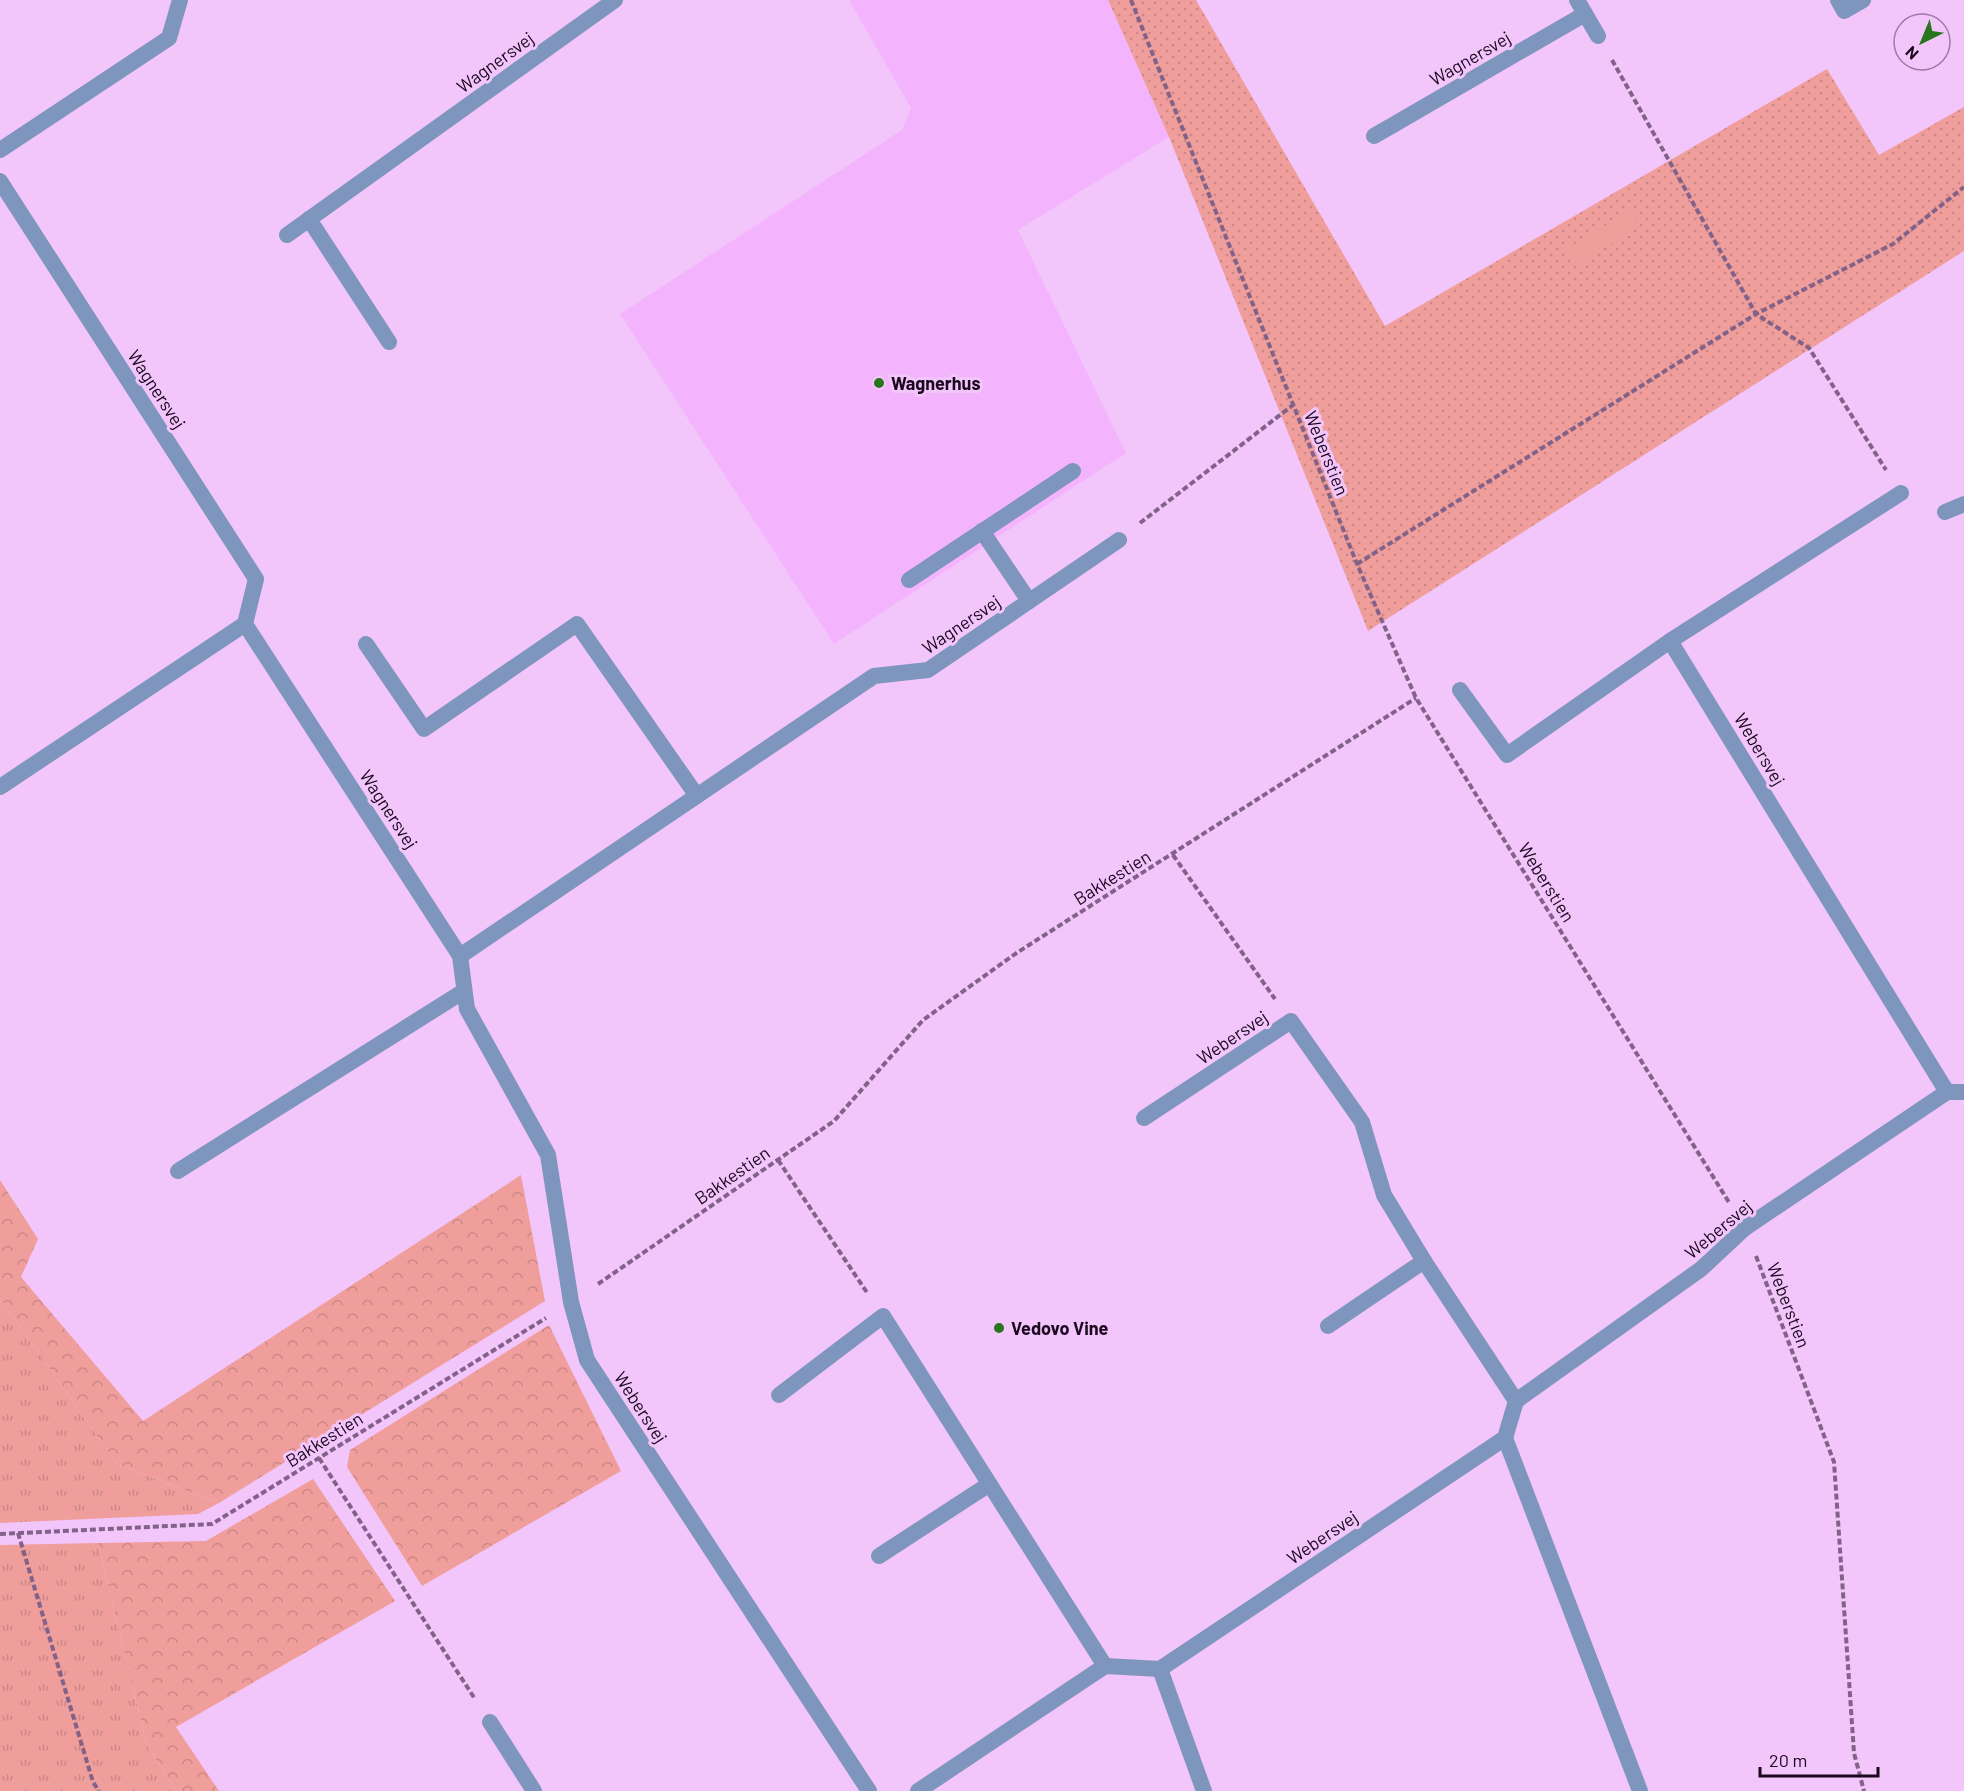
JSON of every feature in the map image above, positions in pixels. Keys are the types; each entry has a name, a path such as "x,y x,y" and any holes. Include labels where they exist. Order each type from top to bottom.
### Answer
{"street":[{"path":"0,150 169,38 180,0"},
{"name":"Wagnersvej","path":"287,235 615,0"},
{"path":"1838,0 1844,11 1863,0"},
{"name":"Wagnersvej","path":"1374,136 1581,7 1598,36"},
{"name":"Wagnersvej","path":"0,181 256,579 245,624 460,956 467,1009"},
{"path":"309,219 389,342"},
{"path":"909,580 1073,471"},
{"path":"1460,690 1507,755 1670,640 1900,493"},
{"path":"1945,512 1964,504"},
{"path":"982,531 1029,601"},
{"name":"Wagnersvej","path":"460,956 874,676 928,670 1119,540"},
{"path":"0,787 245,624"},
{"path":"366,644 424,729 578,624 697,796"},
{"name":"Webersvej","path":"1144,1118 1291,1021 1362,1122 1384,1195 1424,1261 1516,1401 1701,1269 1745,1228 1955,1092 1670,640"},
{"path":"178,1171 464,991"},
{"name":"Webersvej","path":"467,1009 548,1155 571,1302 587,1360 869,1791"},
{"path":"1328,1326 1424,1261"},
{"path":"779,1395 883,1316 988,1485 1105,1666"},
{"path":"1516,1401 1505,1438 1640,1791"},
{"name":"Webersvej","path":"1160,1668 1505,1438"},
{"path":"879,1556 988,1485"},
{"path":"918,1791 1105,1666 1160,1668 1204,1791"},
{"path":"490,1722 534,1791"}],"path":[{"name":"Weberstien","path":"1131,0 1357,564 1416,698 1745,1228 1834,1461 1854,1753 1864,1791"},
{"path":"1598,36 1756,314 1809,348 1900,493"},
{"path":"1357,564 1756,314 1893,243 1964,187"},
{"path":"1119,540 1293,405"},
{"name":"Bakkestien","path":"0,1534 212,1524 571,1302 778,1160 834,1120 923,1020 1018,952 1416,698"},
{"path":"1173,855 1291,1021"},
{"path":"778,1160 883,1316"},
{"path":"319,1458 490,1722"},
{"path":"18,1533 93,1782 99,1791"}],"shaded area":[{"name":"Wagnerhus","path":"849,0 1108,0 1169,137 1018,230 1126,453 834,644 620,314 902,130 911,108"}],"green space":[{"path":"1108,0 1196,0 1385,326 1827,69 1879,155 1964,107 1964,251 1368,631 1169,137"},
{"path":"1630,210 1640,225 1575,266 1565,250"},
{"path":"521,1175 545,1301 219,1503 117,1464 0,1298 0,1180 38,1239 21,1277 143,1421"},
{"path":"0,1298 117,1464 219,1503 198,1514 0,1523"},
{"path":"549,1325 621,1471 422,1586 347,1467 350,1450"},
{"path":"313,1479 395,1601 176,1727 219,1791 177,1791 147,1746 98,1543 206,1541"},
{"path":"98,1543 147,1746 177,1791 0,1791 0,1545"}],"place":[{"name":"Wagnerhus","path":"879,383"},
{"name":"Vedovo Vine","path":"999,1328"}]}
